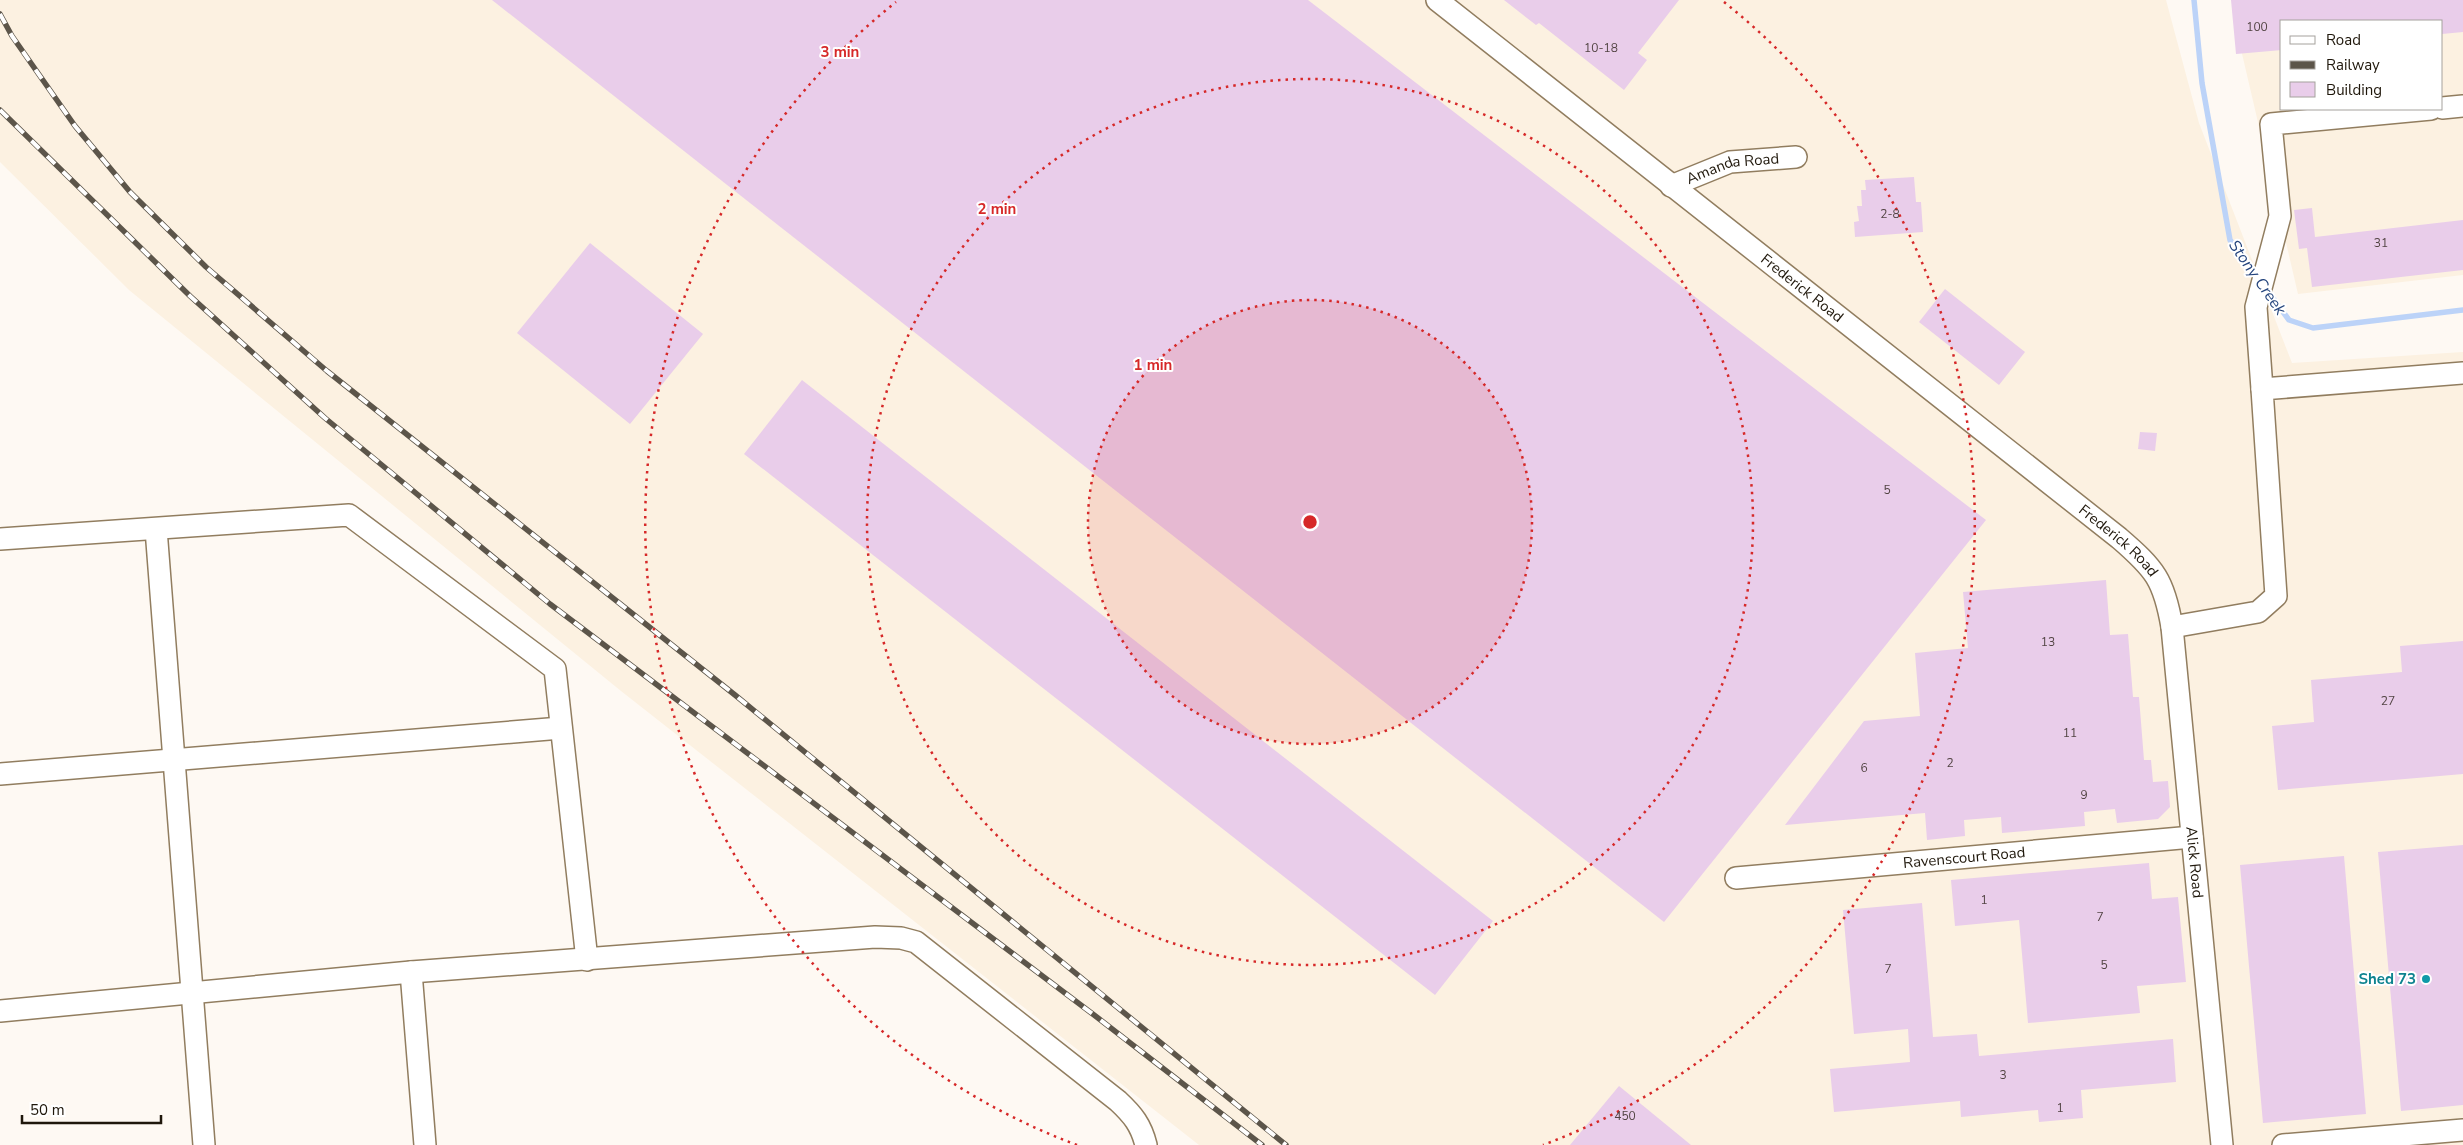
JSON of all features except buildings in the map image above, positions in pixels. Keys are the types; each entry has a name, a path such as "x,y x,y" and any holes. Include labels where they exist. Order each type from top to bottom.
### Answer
{"street":[{"name":"Frederick Road","path":"1437,0 2119,538 2147,562 2161,582"},
{"path":"2443,108 2463,106"},
{"path":"2172,627 2258,612 2276,596 2256,307 2280,216 2271,124 2420,110"},
{"name":"Amanda Road","path":"1671,186 1730,162 1796,157"},
{"path":"2262,389 2463,373"},
{"path":"0,539 349,515 555,669 587,960"},
{"path":"156,529 204,1145"},
{"name":"Alick Road","path":"2161,582 2167,598 2172,627 2222,1145"},
{"path":"0,774 561,728"},
{"name":"Ravenscourt Road","path":"1736,878 2192,837"},
{"path":"0,1011 411,972 875,937 901,938 916,942 1118,1101 1135,1116 1142,1130 1146,1145"},
{"path":"411,972 425,1145"},
{"path":"2283,1145 2463,1130"}],"shaded area":[{"path":"0,0 2166,0 2199,123 2292,363 2463,352 2463,1145 1199,1145 621,691 129,290 0,162"},
{"path":"2233,0 2463,0 2463,275 2298,294 2236,28"}],"waterway":[{"name":"Stony Creek","path":"2194,0 2202,83 2230,240 2258,278"},
{"name":"Stony Creek","path":"2267,290 2289,320 2313,328 2463,310"}],"railway":[{"path":"0,14 12,36 75,126 130,192 206,267 327,371 735,695 1286,1145"},
{"path":"0,110 190,296 325,418 550,604 1098,1018 1262,1145"}],"place":[{"name":"Shed 73","path":"2426,979"}]}
